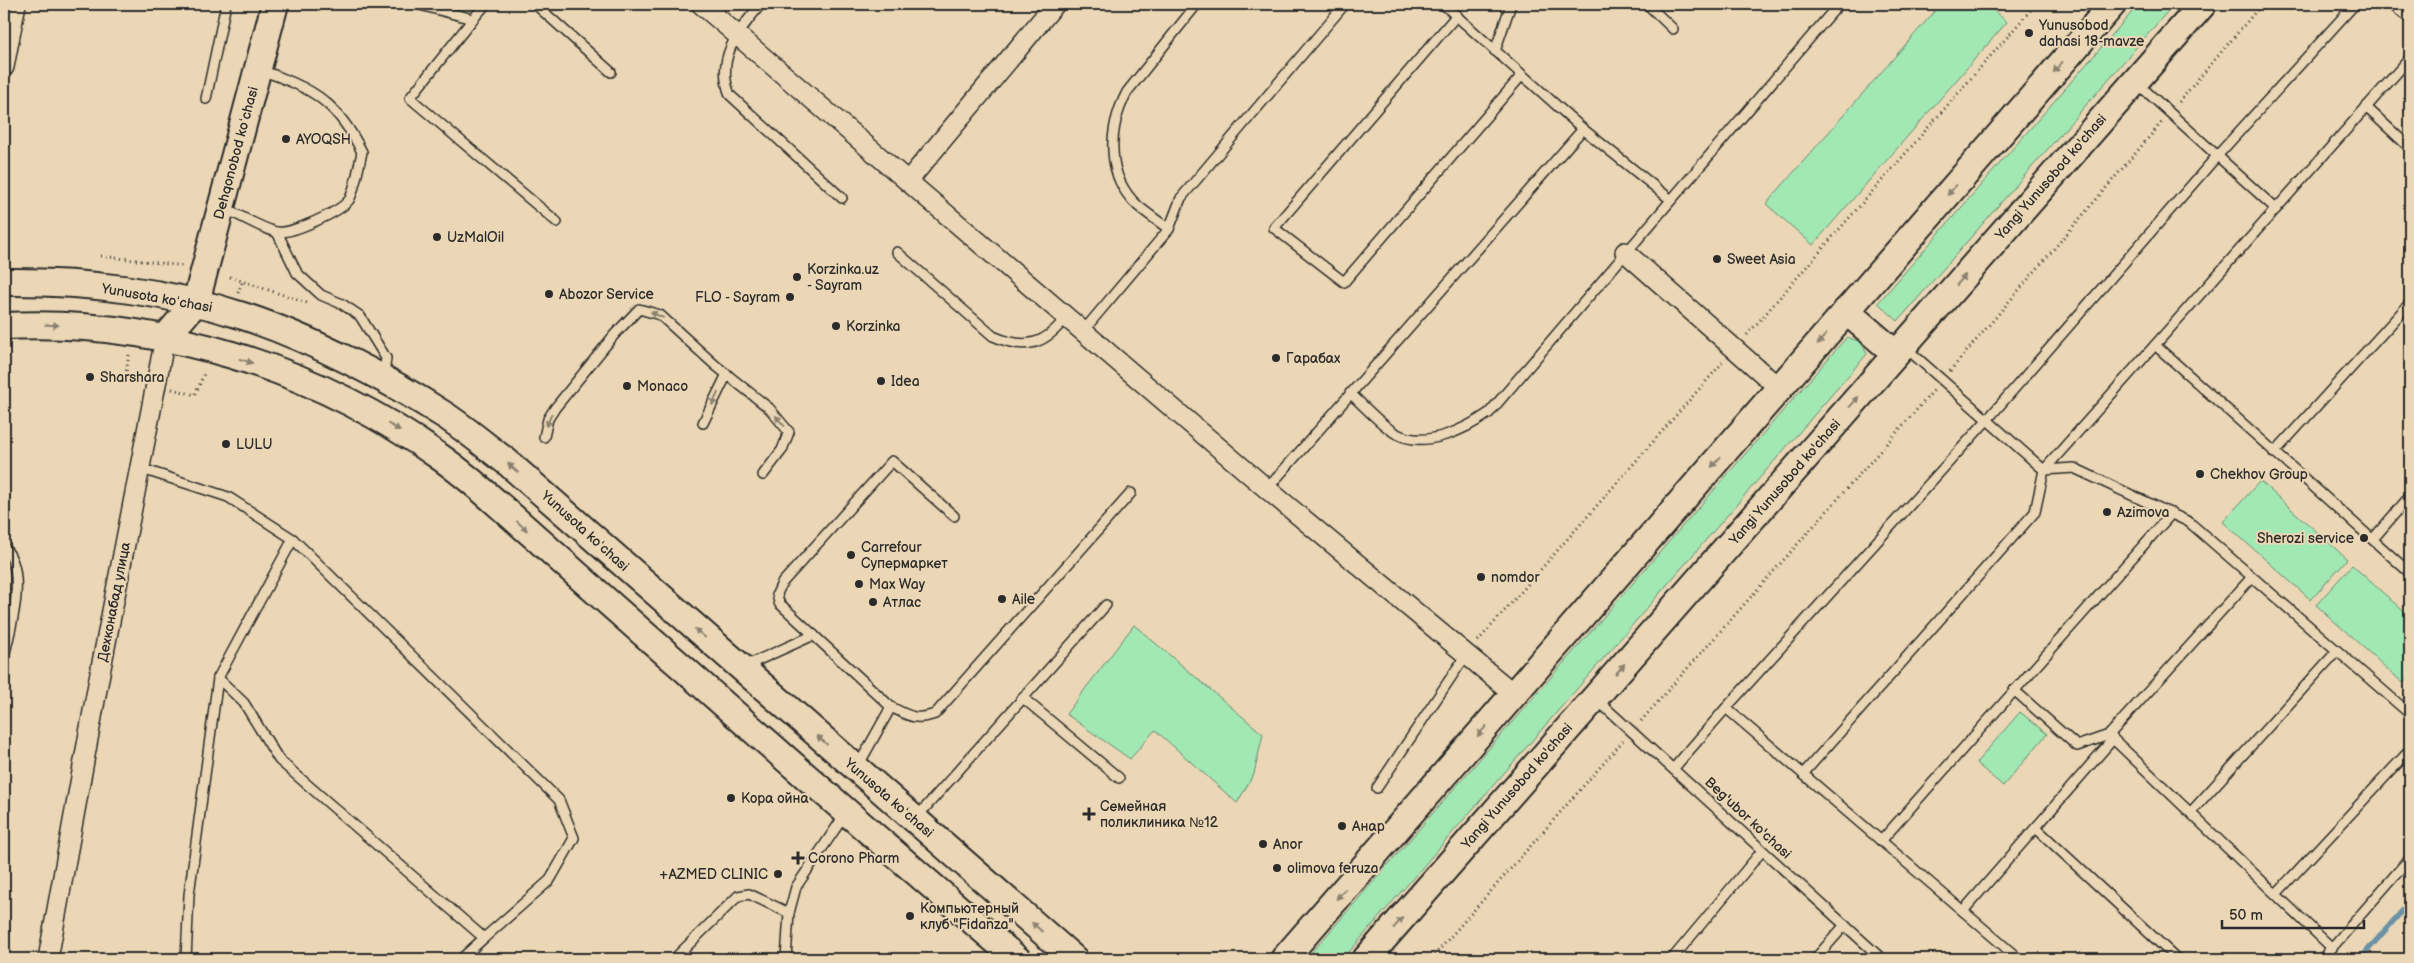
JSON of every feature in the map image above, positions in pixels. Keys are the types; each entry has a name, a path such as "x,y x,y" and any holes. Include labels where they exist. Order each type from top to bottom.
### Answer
{"main road":[{"name":"Dehqonobod koʻchasi","path":"196,302 275,4"},
{"path":"1284,959 2113,4"},
{"name":"Yangi Yunusobod ko'chasi","path":"1366,959 2203,4"},
{"name":"Yunusota koʻchasi","path":"4,282 99,288 196,302 241,315 281,331 384,380 447,417 506,462 740,669 1074,959"},
{"path":"196,302 206,348"},
{"name":"Дехконабад улица","path":"166,338 196,302"},
{"path":"1846,311 1900,350"},
{"path":"4,326 69,326 133,332 206,348 289,376 336,396 406,434 442,458 478,487 846,813 1017,959"}],"street":[{"path":"4,67 16,4"},
{"path":"701,4 1084,330 1267,489 1514,694"},
{"path":"908,181 1055,4"},
{"path":"1625,252 1779,388"},
{"name":"Дехконабад улица","path":"48,959 139,468 166,338"}],"lane":[{"path":"206,99 226,4"},
{"path":"416,4 473,19"},
{"path":"486,4 410,98 557,222"},
{"path":"535,4 611,72"},
{"path":"762,4 736,34 726,62 726,84 730,95 842,198"},
{"path":"1169,229 1137,205 1124,189 1116,169 1111,142 1118,108 1127,92 1197,4"},
{"path":"1084,330 1169,229 1181,198 1345,4"},
{"path":"1444,4 1583,129 1670,199"},
{"path":"1495,51 1511,4"},
{"path":"1647,4 1673,29"},
{"path":"1350,393 1398,435 1421,439 1447,435 1469,427 1489,413 1670,199 1839,4"},
{"path":"1674,768 1986,420 2217,156 2355,4"},
{"path":"2391,4 2410,20"},
{"path":"1457,15 1274,228 1344,282 1522,75"},
{"path":"1803,774 2035,512 2044,470 2410,58"},
{"path":"222,207 278,232 301,228 321,220 349,200 362,152 353,135 324,101 277,76 258,70"},
{"path":"2135,82 2276,209"},
{"path":"2366,107 2410,148"},
{"path":"1267,489 1583,129"},
{"path":"278,232 297,274 321,295 342,304 360,316 386,358 384,380"},
{"path":"897,252 993,336 1004,341 1026,344 1045,339 1054,333 1067,316"},
{"path":"2274,453 2410,303"},
{"path":"544,437 548,420 555,408 615,334 639,309 660,315 726,374 769,408 789,432 782,450 762,475"},
{"path":"2154,345 2410,573"},
{"path":"1900,350 1942,381 2044,470 2074,468 2189,522 2410,714"},
{"path":"703,423 726,374"},
{"path":"954,516 892,461 887,464 782,583 777,594 779,603 891,707 913,718 923,718 935,714 1131,493"},
{"path":"139,468 228,497 293,539 559,800 574,838 550,880 461,959"},
{"path":"2373,539 2410,496"},
{"path":"1881,841 2172,513"},
{"path":"186,959 189,895 218,678 293,539"},
{"path":"4,547 9,552 15,572 16,590 16,607 4,657"},
{"path":"1962,911 2036,828 2111,737 2252,577"},
{"path":"914,820 1106,605"},
{"path":"740,669 814,635"},
{"path":"2191,812 2337,651"},
{"path":"1377,788 1466,655"},
{"path":"218,678 244,703 279,760 484,938"},
{"path":"2014,690 2077,746 2111,737"},
{"path":"1023,698 1119,778"},
{"name":"Beg'ubor ko'chasi","path":"1595,698 1633,730 1762,851 1882,959"},
{"path":"856,769 891,707"},
{"path":"1726,708 2019,959"},
{"path":"2111,737 2277,893 2332,948"},
{"path":"2277,893 2410,750"},
{"path":"786,959 789,913 796,887 846,813"},
{"path":"2036,828 2177,959"},
{"path":"1672,959 1762,851"},
{"path":"2322,959 2410,858"},
{"path":"674,959 738,896 749,894 789,913"},
{"path":"1815,959 1845,925"}],"path":[{"path":"1466,655 2036,4"},
{"path":"1431,959 1942,381 2262,4"},
{"path":"101,256 184,266"},
{"path":"230,277 316,306"},
{"path":"236,296 243,280"},
{"path":"125,378 129,355"},
{"path":"195,395 204,374"}],"green space":[{"path":"1941,4 1986,4 2007,22 1813,245 1766,204"},
{"path":"2139,4 2174,4 1898,321 1878,303"},
{"path":"1847,337 1861,342 1867,354 1343,959 1306,959"},
{"path":"2260,481 2347,559 2311,600 2223,522"},
{"path":"2352,565 2410,617 2410,675 2403,683 2316,605"},
{"path":"1134,625 1263,734 1254,774 1237,803 1155,730 1130,759 1066,714"},
{"path":"2020,712 2047,734 2003,786 1976,763"}],"waterway":[{"path":"2360,959 2410,902"}],"place":[{"name":"Yunusobod dahasi 18-mavze","path":"2029,33"},
{"name":"AYOQSH","path":"286,139"},
{"name":"UzMalOil","path":"437,237"},
{"name":"Sweet Asia","path":"1717,259"},
{"name":"Korzinka.uz - Sayram","path":"797,277"},
{"name":"Abozor Service","path":"549,294"},
{"name":"FLO - Sayram","path":"790,297"},
{"name":"Korzinka","path":"836,326"},
{"name":"Гарабах","path":"1276,358"},
{"name":"Sharshara","path":"90,377"},
{"name":"Idea","path":"881,381"},
{"name":"Monaco","path":"627,386"},
{"name":"LULU","path":"226,444"},
{"name":"Chekhov Group","path":"2200,474"},
{"name":"Azimova","path":"2107,512"},
{"name":"Sherozi service","path":"2364,538"},
{"name":"Carrefour Супермаркет","path":"851,555"},
{"name":"nomdor","path":"1481,577"},
{"name":"Max Way","path":"859,584"},
{"name":"Aile","path":"1002,599"},
{"name":"Атлас","path":"873,602"},
{"name":"Кора ойна","path":"731,798"},
{"name":"Семейная поликлиника №12","path":"1089,814"},
{"name":"Анар","path":"1342,826"},
{"name":"Anor","path":"1263,844"},
{"name":"Corono Pharm","path":"798,858"},
{"name":"olimova feruza","path":"1277,868"},
{"name":"+AZMED CLINIC","path":"778,874"},
{"name":"Компьютерный клуб \"Fidanza\"","path":"910,916"}]}
